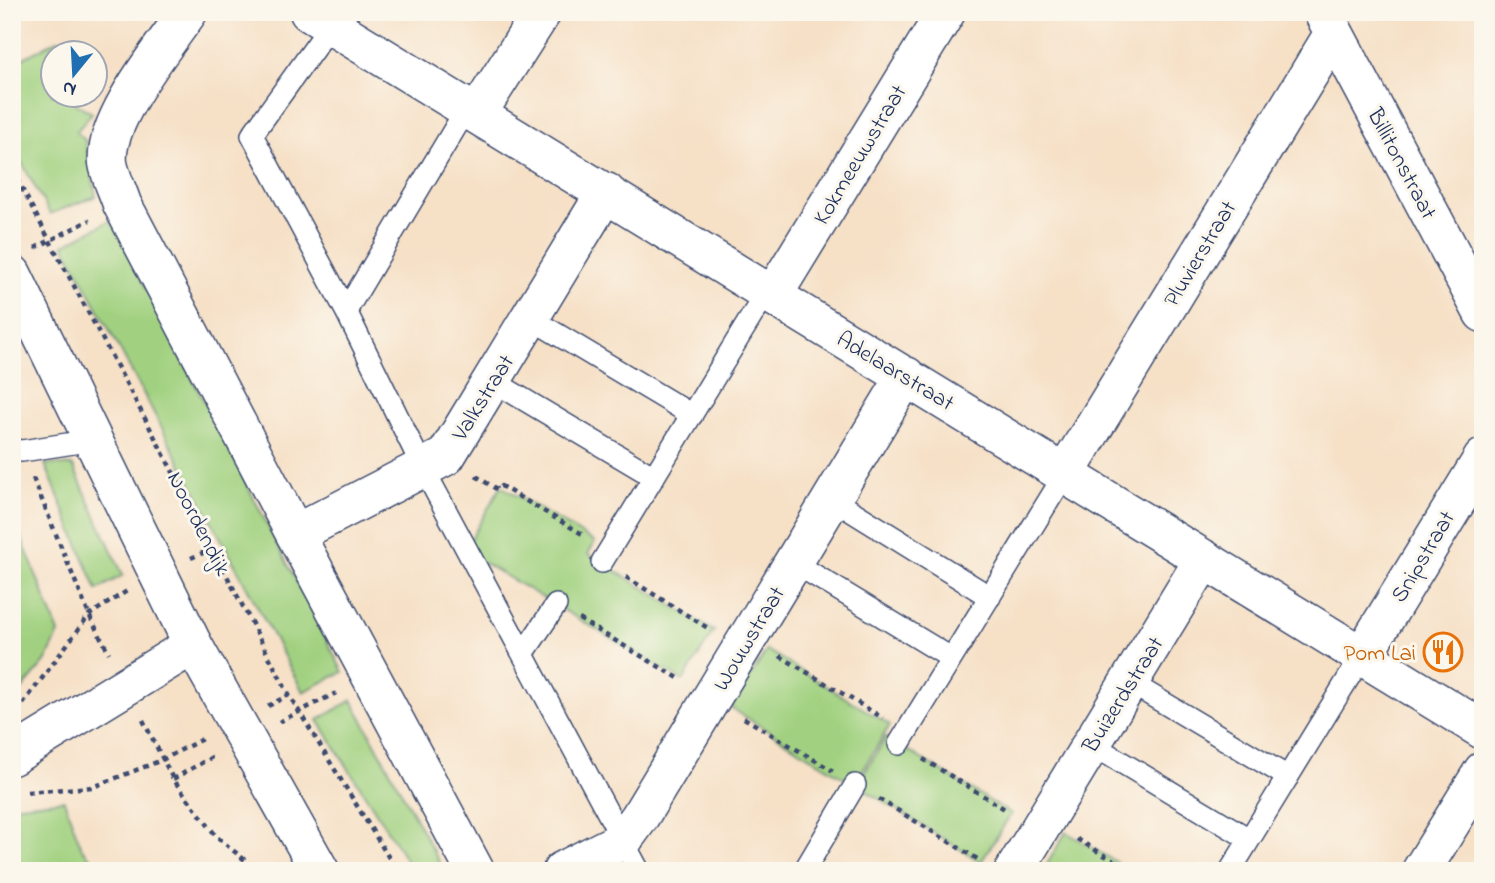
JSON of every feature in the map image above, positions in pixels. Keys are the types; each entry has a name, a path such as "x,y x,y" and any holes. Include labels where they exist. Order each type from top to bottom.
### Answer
{"street":[{"path":"188,12 126,103 111,137 108,163 122,204 475,871"},
{"path":"472,111 542,12"},
{"name":"Kokmeeuwstraat","path":"770,293 946,12"},
{"name":"Adelaarstraat","path":"320,19 1483,730"},
{"name":"Billitonstraat","path":"1328,23 1483,313"},
{"name":"Pluvierstraat","path":"1065,474 1328,23"},
{"name":"Valkstraat","path":"295,534 446,456 606,192"},
{"path":"12,274 192,645 320,871"},
{"name":"Wouwstraat","path":"562,871 631,855 639,818 906,376"},
{"name":"Snipstraat","path":"1362,656 1483,457"},
{"name":"Buizerdstraat","path":"1014,871 1204,559"},
{"path":"12,756 192,645"},
{"path":"1421,871 1483,771"}],"lane":[{"path":"320,19 252,135 423,468 631,855"},
{"path":"345,312 472,111"},
{"path":"602,562 770,293"},
{"path":"530,318 692,415"},
{"path":"493,381 654,477"},
{"path":"12,450 22,451 93,440"},
{"path":"899,744 1065,474"},
{"path":"832,499 990,597"},
{"path":"793,562 951,658"},
{"path":"523,654 556,605"},
{"path":"1230,871 1362,656"},
{"path":"1129,682 1288,777"},
{"path":"1091,744 1250,839"},
{"path":"804,871 855,785"}],"path":[{"name":"Noordendijk","path":"12,170 289,695 397,871"},
{"path":"556,605 711,697"},
{"path":"17,710 89,615"},
{"path":"26,792 93,787 162,760"},
{"path":"1039,829 1060,842 1066,832 1131,871"}],"green space":[{"path":"12,46 20,60 38,50 38,108 84,108 92,113 76,132 85,140 96,196 50,214 12,145"},
{"path":"111,220 343,672 303,692 64,245"},
{"path":"45,464 73,466 123,575 97,590"},
{"path":"501,486 595,542 588,554 714,631 683,681 469,554 466,547"},
{"path":"12,514 59,633 46,661 12,701"},
{"path":"767,650 890,725 854,784 731,708"},
{"path":"352,700 444,871 413,871 318,720"},
{"path":"886,737 1011,814 981,862 857,785"},
{"path":"64,800 82,849 104,871 12,871 12,806"},
{"path":"1066,832 1131,871 1043,871"}],"place":[{"name":"Pom Lai","path":"1443,652"}]}
